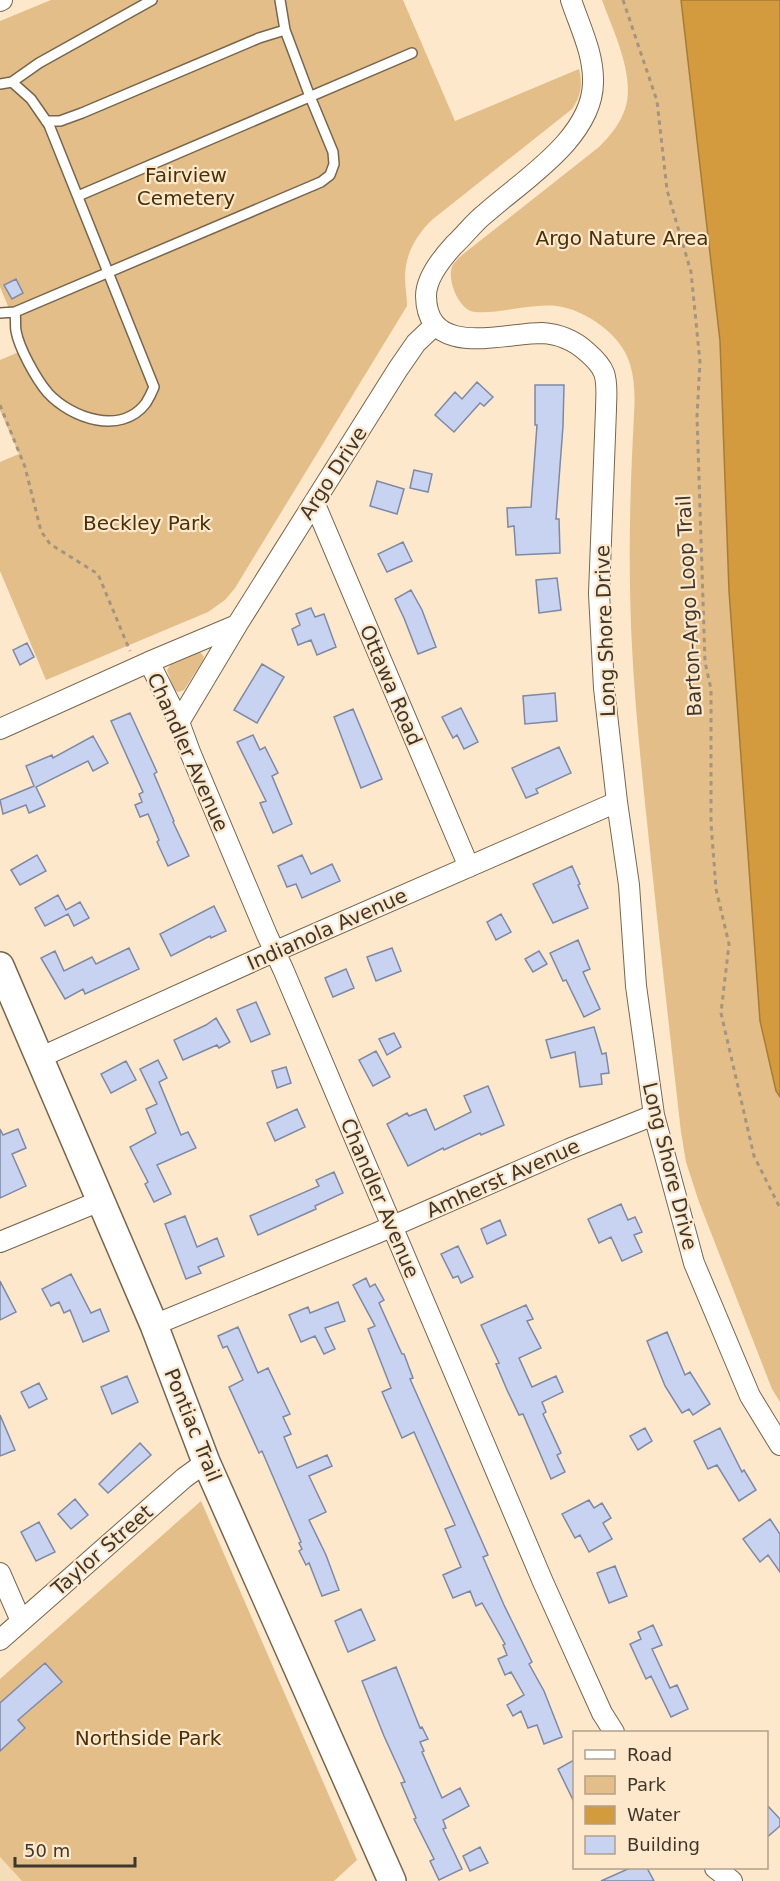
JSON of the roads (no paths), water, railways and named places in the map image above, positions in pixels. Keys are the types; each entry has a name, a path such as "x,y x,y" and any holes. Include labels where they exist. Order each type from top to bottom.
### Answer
{"main road":[{"name":"Pontiac Trail","path":"0,966 154,1325 206,1462 392,1881"}],"street":[{"path":"435,325 427,308 426,293 433,273 450,250 483,215 546,162 575,132 587,111 593,84 589,49 571,0"},
{"name":"Argo Drive","path":"179,722 237,625 398,369 416,343 435,325"},
{"name":"Long Shore Drive","path":"435,325 455,337 472,339 542,333 555,335 568,339 584,349 596,360 604,373 606,398 599,594 604,688 616,802 629,885 636,986 654,1115 694,1263 750,1396 780,1445"},
{"name":"Ottawa Road","path":"314,502 469,867"},
{"path":"0,729 140,659 237,625"},
{"name":"Chandler Avenue","path":"140,659 179,722 543,1582 602,1713 613,1731"},
{"name":"Indianola Avenue","path":"39,1058 616,802"},
{"name":"Amherst Avenue","path":"154,1325 654,1115"},
{"path":"0,1242 100,1201"},
{"name":"Taylor Street","path":"0,1640 191,1472 206,1462"},
{"path":"0,1573 21,1621"},
{"path":"717,1869 732,1881"}],"lane":[{"path":"0,84 12,82 39,63 153,0"},
{"path":"0,313 15,312 312,186 330,175 334,164 333,152 285,30 280,0"},
{"path":"46,121 60,121 82,113 259,38 285,30"},
{"path":"78,196 412,53"},
{"path":"12,82 31,99 46,121 110,272 154,387 145,404 127,418 107,422 87,418 65,407 48,392 36,375 16,331 15,312"}],"water":[{"path":"681,0 780,0 780,1097 776,1091 760,1021 729,591 720,341"}],"park label":[{"name":"Fairview Cemetery","path":"186,186"},
{"name":"Argo Nature Area","path":"622,238"},
{"name":"Beckley Park","path":"147,523"},
{"name":"Northside Park","path":"148,1738"}]}
